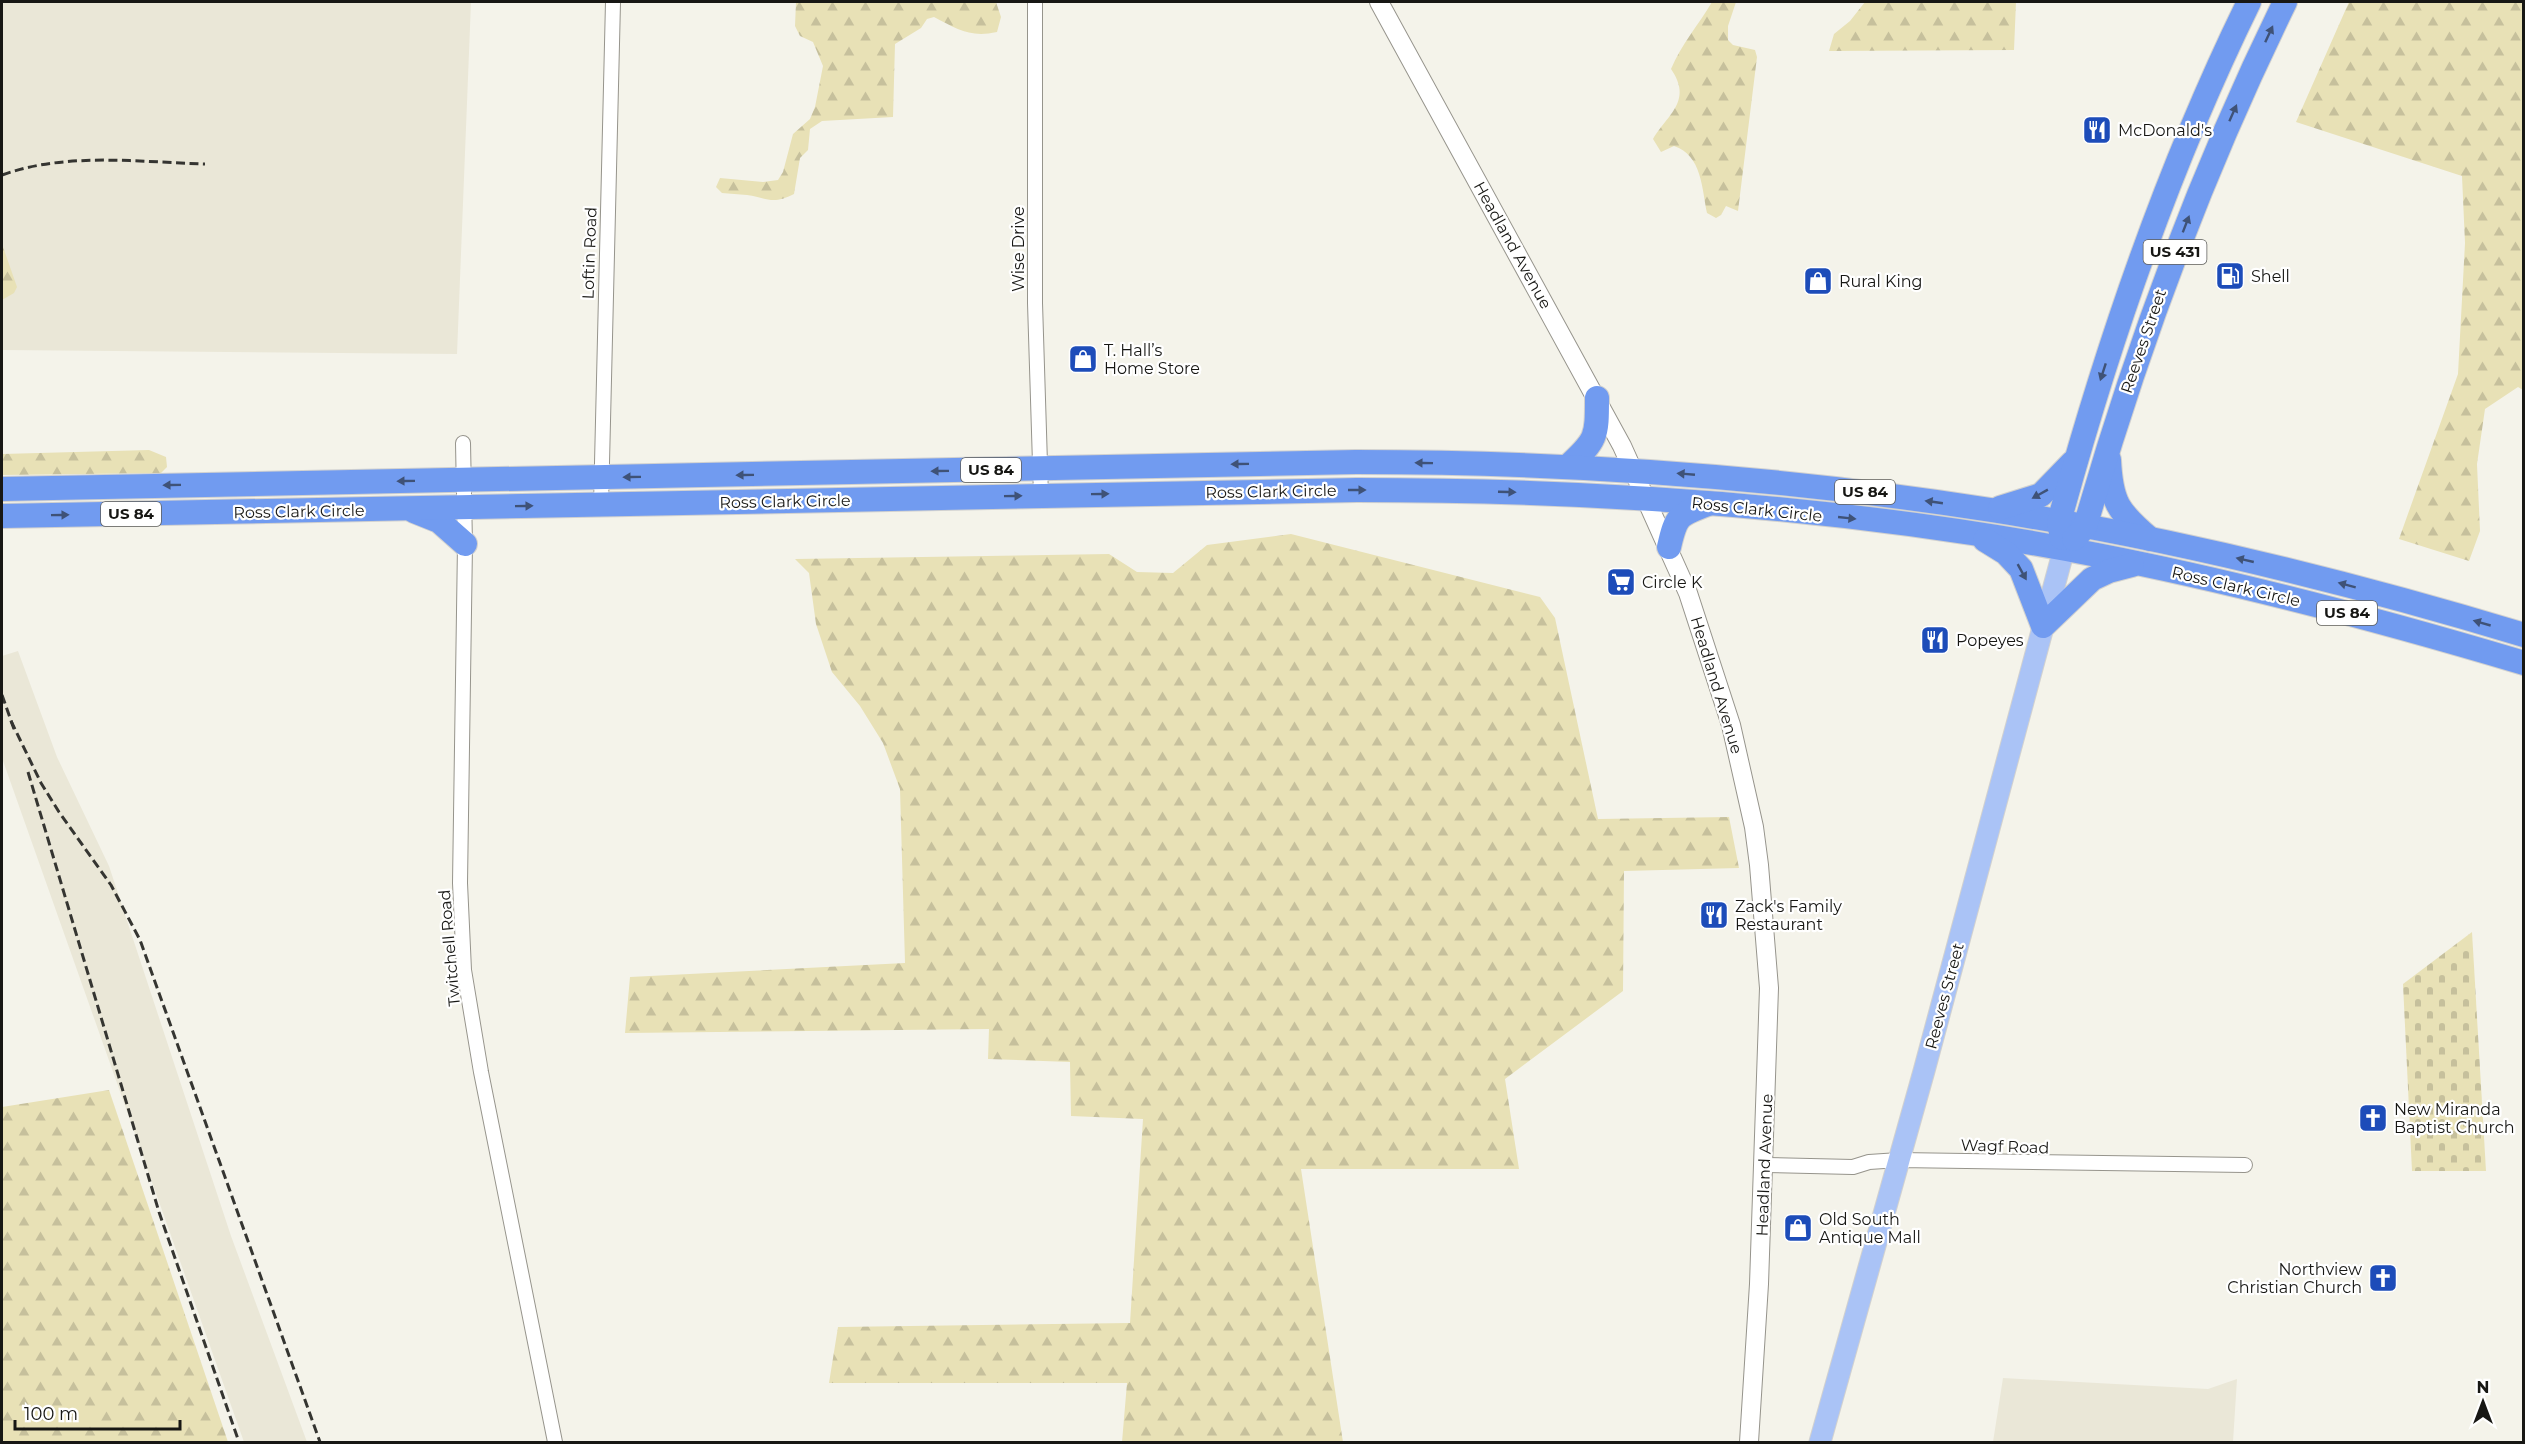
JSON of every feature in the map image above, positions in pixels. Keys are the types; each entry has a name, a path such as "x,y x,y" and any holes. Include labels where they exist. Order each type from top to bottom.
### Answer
{"highway":[{"name":"Reeves Street","path":"2064,549 2059,522 2076,459 2116,332 2191,130 2249,2"},
{"name":"Reeves Street","path":"2064,549 2085,527 2108,446 2151,318 2201,185 2285,2"},
{"path":"1567,467 1590,445 1594,438 1597,429 1597,398"},
{"name":"US 431","path":"2108,446 2110,485 2116,504 2129,521 2152,540"},
{"path":"1991,510 2042,495 2076,459"},
{"name":"Ross Clark Circle","path":"2,489 1356,462 1633,470 1797,484 1991,510 2059,522 2302,573 2523,635"},
{"name":"Ross Clark Circle","path":"2,516 1397,490 1646,498 1896,524 2064,549 2336,610 2523,663"},
{"path":"1669,547 1678,519 1684,513 1710,503"},
{"path":"409,508 439,521 465,544"},
{"path":"1978,535 2006,553 2021,569 2043,626 2092,579 2109,571 2137,564"}],"main road":[{"name":"Headland Avenue","path":"1379,2 1597,398 1633,470 1669,547 1694,609 1722,691 1754,827 1764,902 1769,988 1759,1284 1749,1443"},
{"name":"Reeves Street","path":"1819,1442 1899,1160 2064,549"}],"street":[{"name":"Loftin Road","path":"601,505 614,2"},
{"name":"Wise Drive","path":"1035,2 1035,303 1041,495"},
{"name":"Twitchell Road","path":"463,443 465,544 460,882 464,970 481,1072 555,1443"},
{"name":"Wagf Road","path":"1764,1165 1853,1167 1869,1162 1899,1160 2245,1165"}],"shaded area":[{"path":"2,2 471,2 457,354 2,350"},
{"path":"18,651 57,757 109,866 231,1236 307,1442 244,1442 2,758 2,656"},
{"path":"2003,1378 2208,1389 2237,1379 2233,1442 1993,1442"}],"green space":[{"path":"796,2 996,2 1001,17 997,32 979,34 957,29 934,17 927,19 921,28 895,44 893,117 822,121 810,129 808,150 800,158 794,194 775,200 722,193 716,187 720,178 763,182 778,180 783,172 793,134 810,119 815,107 823,66 813,42 800,36 795,26"},
{"path":"1712,2 1736,2 1728,26 1728,40 1733,45 1755,50 1757,57 1738,211 1726,206 1721,215 1716,218 1707,213 1699,174 1690,157 1683,150 1674,146 1661,152 1653,139 1676,107 1679,99 1680,90 1671,69"},
{"path":"1865,2 2016,2 2014,50 1829,51 1834,34 1850,21"},
{"path":"2349,2 2523,2 2523,390 2518,387 2485,409 2477,464 2480,531 2469,561 2399,539 2458,374 2465,243 2462,176 2296,122"},
{"path":"2,244 17,287 14,293 2,300"},
{"path":"149,450 166,457 167,467 161,473 2,475 2,454"},
{"path":"1291,534 1540,597 1555,618 1598,819 1729,817 1739,868 1624,871 1623,991 1505,1079 1519,1169 1301,1169 1343,1442 1122,1442 1127,1383 829,1383 838,1327 1130,1323 1143,1119 1071,1116 1070,1062 988,1059 989,1029 625,1033 630,977 905,963 900,789 883,743 860,706 832,672 816,624 809,573 795,559 1109,554 1137,572 1173,573 1207,545"},
{"path":"2472,932 2486,1171 2412,1171 2403,984"},
{"path":"109,1090 228,1442 2,1442 2,1107"}],"railway":[{"path":"2,175 51,163 77,161 205,164"},
{"path":"2,695 14,729"},
{"path":"11,721 41,783 111,885 140,940 320,1442"},
{"path":"28,772 159,1212 239,1442"}],"place":[{"name":"McDonald's","path":"2097,130"},
{"name":"Shell","path":"2230,276"},
{"name":"Rural King","path":"1818,281"},
{"name":"T. Hall’s Home Store","path":"1083,359"},
{"name":"Circle K","path":"1621,582"},
{"name":"Popeyes","path":"1935,640"},
{"name":"Zack's Family Restaurant","path":"1714,915"},
{"name":"New Miranda Baptist Church","path":"2373,1118"},
{"name":"Old South Antique Mall","path":"1798,1228"},
{"name":"Northview Christian Church","path":"2383,1278"}]}
